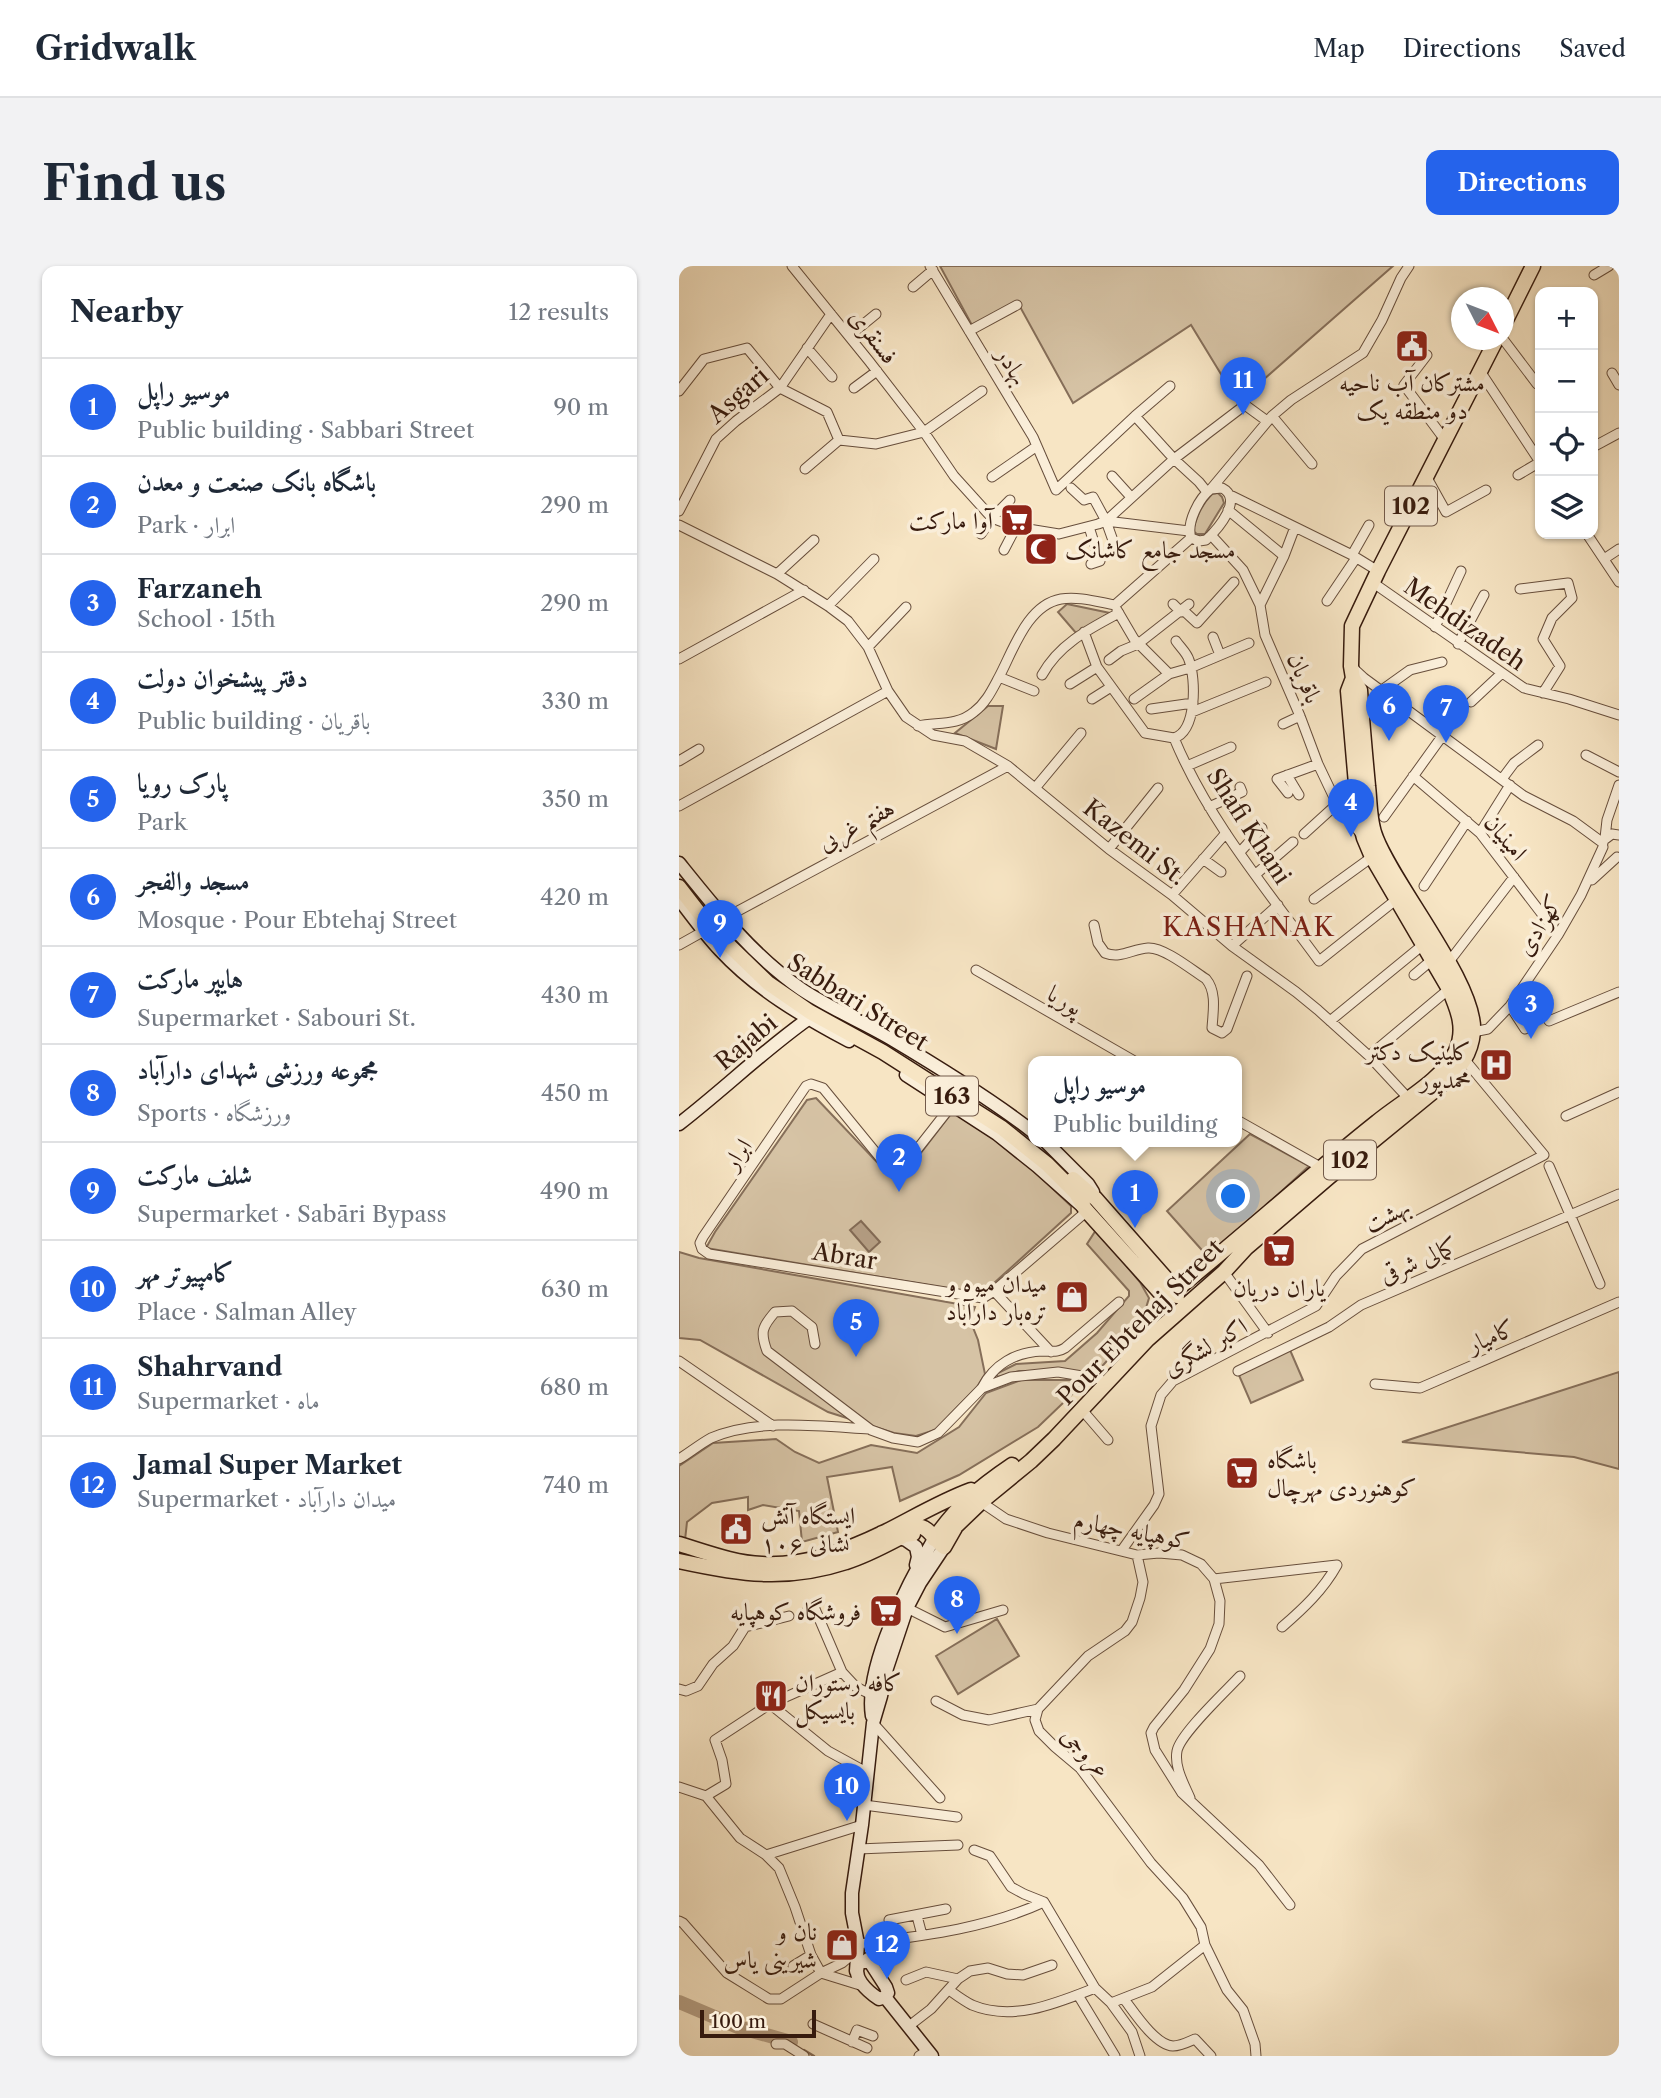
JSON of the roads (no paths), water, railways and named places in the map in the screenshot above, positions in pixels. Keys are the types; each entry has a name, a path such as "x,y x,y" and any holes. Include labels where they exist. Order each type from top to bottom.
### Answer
{"main road":[{"path":"1514,305 1534,266"},
{"name":"Pour Ebtehaj Street","path":"1174,1296 1381,1126 1445,1082 1465,1060 1473,1032 1467,1002 1448,963 1375,836 1370,810 1360,690 1352,672 1350,654 1352,626 1491,350"},
{"name":"Pour Ebtehaj Street","path":"1352,672 1348,691 1359,820 1364,838 1372,857 1449,989 1461,1025 1457,1050 1441,1072 1408,1098 1381,1126"},
{"path":"679,863 713,925 722,952 743,971 784,1004 880,1057 952,1105 1017,1150 1089,1206"},
{"name":"Sabbari Street","path":"679,876 713,925 772,977 793,992 886,1045 1028,1138"},
{"name":"163","path":"679,887 728,946 768,983 810,1012 883,1052 1022,1143 1089,1206 1174,1296"},
{"path":"679,899 801,988 890,1038 1028,1128"},
{"name":"Rajabi","path":"679,1124 808,1019"},
{"name":"Sabbari Street","path":"1038,1147 1089,1206"},
{"path":"1051,1147 1088,1184 1089,1206"},
{"name":"Pour Ebtehaj Street","path":"984,1494 1146,1333 1224,1272 1325,1172"},
{"name":"163","path":"1122,1240 1140,1270 1174,1296"},
{"path":"1146,1333 1162,1319 1174,1296 1246,1248"},
{"path":"1140,1270 1149,1286 1152,1304 1146,1333"},
{"name":"Pour Ebtehaj Street","path":"856,1971 858,1944 852,1913 852,1894 873,1723 887,1668 907,1608 950,1516 1031,1461 1083,1411 1146,1333"},
{"path":"679,1561 760,1575 838,1553 946,1500 984,1494"},
{"path":"882,1533 911,1525 918,1526 926,1529 939,1543"},
{"path":"679,1544 730,1559 780,1569 818,1570 848,1562 914,1533 939,1543"},
{"path":"899,1538 916,1547 918,1557 914,1572"},
{"name":"Pour Ebtehaj Street","path":"873,1723 871,1708 876,1670 893,1620 914,1572 939,1543"},
{"name":"Pour Ebtehaj Street","path":"858,1944 887,1987 884,1997"},
{"path":"872,1964 860,1962 856,1971 859,1978 879,1999 884,1997 909,2026 926,2054"}],"street":[{"name":"فسنقری","path":"792,266 877,371 954,476 992,518"},
{"path":"1042,675 1052,658 1068,643 1117,609 1190,534 1191,523 1209,490 1269,419 1291,400 1363,353 1409,266"},
{"path":"1594,275 1609,266"},
{"path":"913,287 931,268"},
{"name":"بهادر","path":"931,268 1037,446 1056,490 1135,416"},
{"path":"969,331 1017,305"},
{"name":"Asgari","path":"679,511 716,439 780,388 831,314"},
{"path":"849,336 877,314"},
{"path":"679,391 704,359 747,348 780,388 827,412 839,440"},
{"path":"807,348 832,377"},
{"path":"1511,350 1535,381"},
{"path":"1427,355 1404,385 1445,440"},
{"path":"854,388 877,371"},
{"path":"1480,371 1535,454"},
{"path":"1612,373 1619,385"},
{"path":"1170,386 1135,416 1174,459 1209,490"},
{"path":"805,469 839,440 876,444 924,432 982,391"},
{"path":"992,518 1016,527 1059,534 1105,521 1174,459 1245,405 1269,419 1312,464"},
{"path":"1598,444 1619,432"},
{"path":"992,477 1037,446"},
{"path":"1518,475 1535,465"},
{"path":"1112,476 1131,497"},
{"path":"1426,476 1447,512 1486,490"},
{"path":"1071,488 1084,500 1093,497 1116,550"},
{"name":"Mehdizadeh","path":"1209,490 1222,488 1232,496 1354,557 1435,627 1524,688 1619,715"},
{"path":"1105,521 1190,534 1199,541 1206,540 1228,510 1232,496"},
{"path":"981,534 1010,500"},
{"path":"1228,510 1284,556"},
{"path":"1327,601 1354,557 1369,524"},
{"path":"679,525 777,574 848,621 868,647 888,691 905,718 918,726 951,724 973,713 984,703 1035,613 1048,603 1061,599 1086,599 1117,609 1138,643 1169,674"},
{"path":"1004,550 1016,527"},
{"path":"1089,527 1100,561 1091,564"},
{"path":"1260,605 1295,527"},
{"name":"باقریان","path":"1211,535 1243,570 1260,605 1265,635 1318,764 1337,804 1364,838"},
{"path":"1590,539 1619,582"},
{"path":"777,574 814,540"},
{"path":"1604,559 1619,549"},
{"path":"828,606 874,559"},
{"path":"1435,627 1461,571"},
{"path":"1173,604 1184,609 1197,623 1234,582"},
{"path":"1520,590 1568,583 1572,598 1552,618 1543,639 1560,666 1543,693"},
{"path":"679,659 804,590"},
{"path":"1458,643 1485,594"},
{"path":"868,647 906,607"},
{"path":"1109,660 1138,643 1184,609"},
{"path":"1084,632 1097,667 1145,733 1175,740 1183,732 1193,707 1189,659 1176,641"},
{"path":"1213,637 1220,655"},
{"path":"1134,699 1169,674 1249,643"},
{"path":"1382,691 1410,670 1442,662"},
{"path":"1070,684 1097,667"},
{"path":"1352,672 1398,702 1524,796 1573,821 1604,843 1606,854 1618,857"},
{"path":"1471,702 1501,673"},
{"path":"999,677 1034,691"},
{"path":"1151,709 1193,707 1266,682"},
{"path":"1092,699 1111,687"},
{"path":"679,806 888,691"},
{"path":"1362,721 1377,704 1398,702"},
{"path":"1283,724 1300,716"},
{"name":"Kazemi St.","path":"918,726 933,734 965,741 1008,766 1036,787 1109,849 1172,895 1231,946 1296,992 1369,1056 1408,1098"},
{"path":"1036,787 1081,733"},
{"path":"1384,817 1443,735"},
{"name":"Shafi Khani","path":"1175,740 1209,807 1319,961 1397,899"},
{"path":"1502,779 1514,763 1538,745"},
{"path":"1188,766 1231,747"},
{"path":"679,761 699,749"},
{"path":"1586,755 1619,772"},
{"path":"1288,793 1277,779 1318,764"},
{"name":"هفتم غربی","path":"679,945 1008,766"},
{"path":"1287,775 1299,795"},
{"name":"امینیان","path":"1413,776 1480,833 1558,935"},
{"path":"1480,833 1510,785"},
{"name":"کهزادی","path":"1473,1032 1488,1029 1510,1006 1558,935 1581,895 1604,843 1607,820 1619,785"},
{"path":"1109,849 1158,788"},
{"path":"1209,807 1241,789"},
{"path":"1304,834 1337,804"},
{"path":"1424,886 1467,821"},
{"path":"1240,852 1262,828"},
{"path":"1172,895 1226,833"},
{"path":"1604,843 1612,834 1619,835"},
{"path":"1256,874 1293,842"},
{"path":"1314,899 1372,857"},
{"name":"کهزادی","path":"1581,895 1595,876 1618,857"},
{"path":"1203,859 1221,872"},
{"path":"1448,963 1514,877"},
{"path":"1231,946 1278,905"},
{"path":"1094,925 1098,943 1105,953 1120,956 1145,948 1156,949 1206,979 1213,993 1212,1028 1222,1034 1227,1029 1247,976"},
{"path":"1330,1021 1424,944"},
{"path":"1414,975 1433,959"},
{"name":"پوریا","path":"976,970 1126,1056"},
{"path":"1369,1056 1449,989"},
{"path":"1549,1021 1619,992"},
{"path":"1510,1006 1525,1029"},
{"name":"بهشت","path":"1268,1333 1316,1306 1336,1276 1363,1249 1544,1156 1465,1060"},
{"name":"ابرار","path":"952,1105 908,1161 899,1167 891,1168 823,1088 811,1084 806,1086 701,1243 702,1249 709,1254 983,1298 994,1291"},
{"path":"1566,1116 1619,1093"},
{"path":"1242,1122 1325,1172"},
{"path":"1549,1166 1600,1284"},
{"name":"کمالی شرقی","path":"1238,1371 1329,1327 1361,1305 1619,1194"},
{"path":"1051,1352 994,1291 1089,1206"},
{"path":"1224,1272 1268,1333"},
{"path":"1604,1294 1609,1306"},
{"path":"679,1459 710,1439 733,1431 786,1424 871,1430 893,1438 918,1441 938,1433 982,1388 987,1378 1009,1358 1027,1353 1058,1352 1119,1302"},
{"name":"کامیار","path":"1375,1384 1420,1388 1619,1302"},
{"path":"815,1344 812,1327 792,1311 775,1312 765,1324 762,1337 767,1351 871,1430"},
{"name":"اکبر لشگری","path":"1122,1550 1159,1494 1151,1426 1161,1395 1173,1381 1268,1333"},
{"path":"679,1361 773,1426"},
{"path":"982,1388 1011,1377 1058,1372 1100,1378"},
{"path":"1083,1411 1108,1440"},
{"name":"کوهپایه چهارم","path":"984,1494 1006,1519 1048,1534 1137,1555 1182,1555 1201,1564 1214,1579 1220,1601 1219,1624 1210,1648 1184,1690 1151,1733 1155,1750 1182,1793 1259,1866 1290,1905"},
{"name":"عروجی","path":"1137,1555 1143,1582 1132,1622 1125,1631 1088,1656 1038,1709 1035,1720 1039,1731 1080,1768 1151,1863 1184,1898 1201,1927 1205,1945 1227,1990 1243,2010 1255,2043 1256,2056"},
{"path":"1214,1579 1337,1565 1328,1582 1282,1627"},
{"path":"907,1608 945,1627 1003,1610"},
{"path":"807,1611 815,1609 823,1622 842,1672 856,1687 872,1695"},
{"path":"679,1689 686,1691 698,1686 713,1664 733,1646 745,1627 789,1616"},
{"path":"706,1796 726,1784 715,1740 770,1704 842,1672"},
{"path":"1192,1803 1178,1769 1178,1748 1188,1732 1240,1676"},
{"path":"936,1701 963,1715 989,1720 1038,1709"},
{"path":"770,1704 828,1751 868,1773"},
{"path":"873,1723 940,1798"},
{"path":"679,1787 706,1796 740,1838 766,1855 779,1868 811,1955 821,1973 865,1986"},
{"path":"864,1805 957,1817"},
{"path":"766,1855 862,1825"},
{"path":"858,1849 958,1845"},
{"path":"974,1850 989,1856 1011,1887 1044,1902 1095,1988 1111,2003 1132,2032 1140,2056"},
{"path":"680,1920 727,1973 769,1998 781,1999 842,1963 858,1944 984,1924 1023,1912 1044,1902"},
{"path":"890,1920 946,1909"},
{"path":"917,1916 922,1935"},
{"path":"1111,2003 1152,1987 1205,1945"},
{"path":"793,1966 811,1955"},
{"path":"909,2026 931,2009 958,1979 970,1971 988,1968 1007,1974 1023,1975 1052,1965"},
{"path":"906,1980 926,1972 958,1979"},
{"path":"949,1990 971,2004 1013,2013 1095,1988"},
{"path":"1078,1995 1115,2056"},
{"path":"1124,1998 1148,2029 1164,2043 1173,2046 1195,2039 1211,2056"},
{"path":"813,2024 867,2049"},
{"path":"852,2042 857,2030 873,2036"},
{"path":"776,2044 785,2045 802,2054"}],"waterway":[{"path":"679,2002 738,2027 791,2042"},
{"path":"804,2050 814,2056"}],"place":[{"name":"مشترکان آب ناحیه دو منطقه یک","path":"1412,346"},
{"name":"Shahrvand","path":"1243,415"},
{"name":"آوا مارکت","path":"1017,520"},
{"name":"مسجد جامع کاشانک","path":"1041,549"},
{"name":"مسجد والفجر","path":"1389,741"},
{"name":"هایپر مارکت","path":"1446,743"},
{"name":"دفتر پیشخوان دولت","path":"1351,837"},
{"name":"شلف مارکت","path":"720,958"},
{"name":"Farzaneh","path":"1531,1039"},
{"name":"کلینیک دکتر محمدپور","path":"1496,1065"},
{"name":"باشگاه بانک صنعت و معدن","path":"899,1192"},
{"name":"موسیو راپل","path":"1135,1228"},
{"name":"یاران دریان","path":"1279,1251"},
{"name":"میدان میوه و تره‌بار دارآباد","path":"1072,1297"},
{"name":"پارک رویا","path":"856,1357"},
{"name":"باشگاه کوهنوردی مهرچال","path":"1242,1473"},
{"name":"ایستگاه آتش نشانی ۱۰۶","path":"736,1529"},
{"name":"فروشگاه کوهپایه","path":"886,1611"},
{"name":"مجموعه ورزشی شهدای دارآباد","path":"957,1634"},
{"name":"کافه رستوران بایسیکل","path":"771,1696"},
{"name":"کامپیوتر مهر","path":"847,1821"},
{"name":"نان و شیرینی یاس","path":"842,1945"},
{"name":"Jamal Super Market","path":"887,1979"}],"district":[{"name":"KASHANAK","path":"1249,927"}]}
